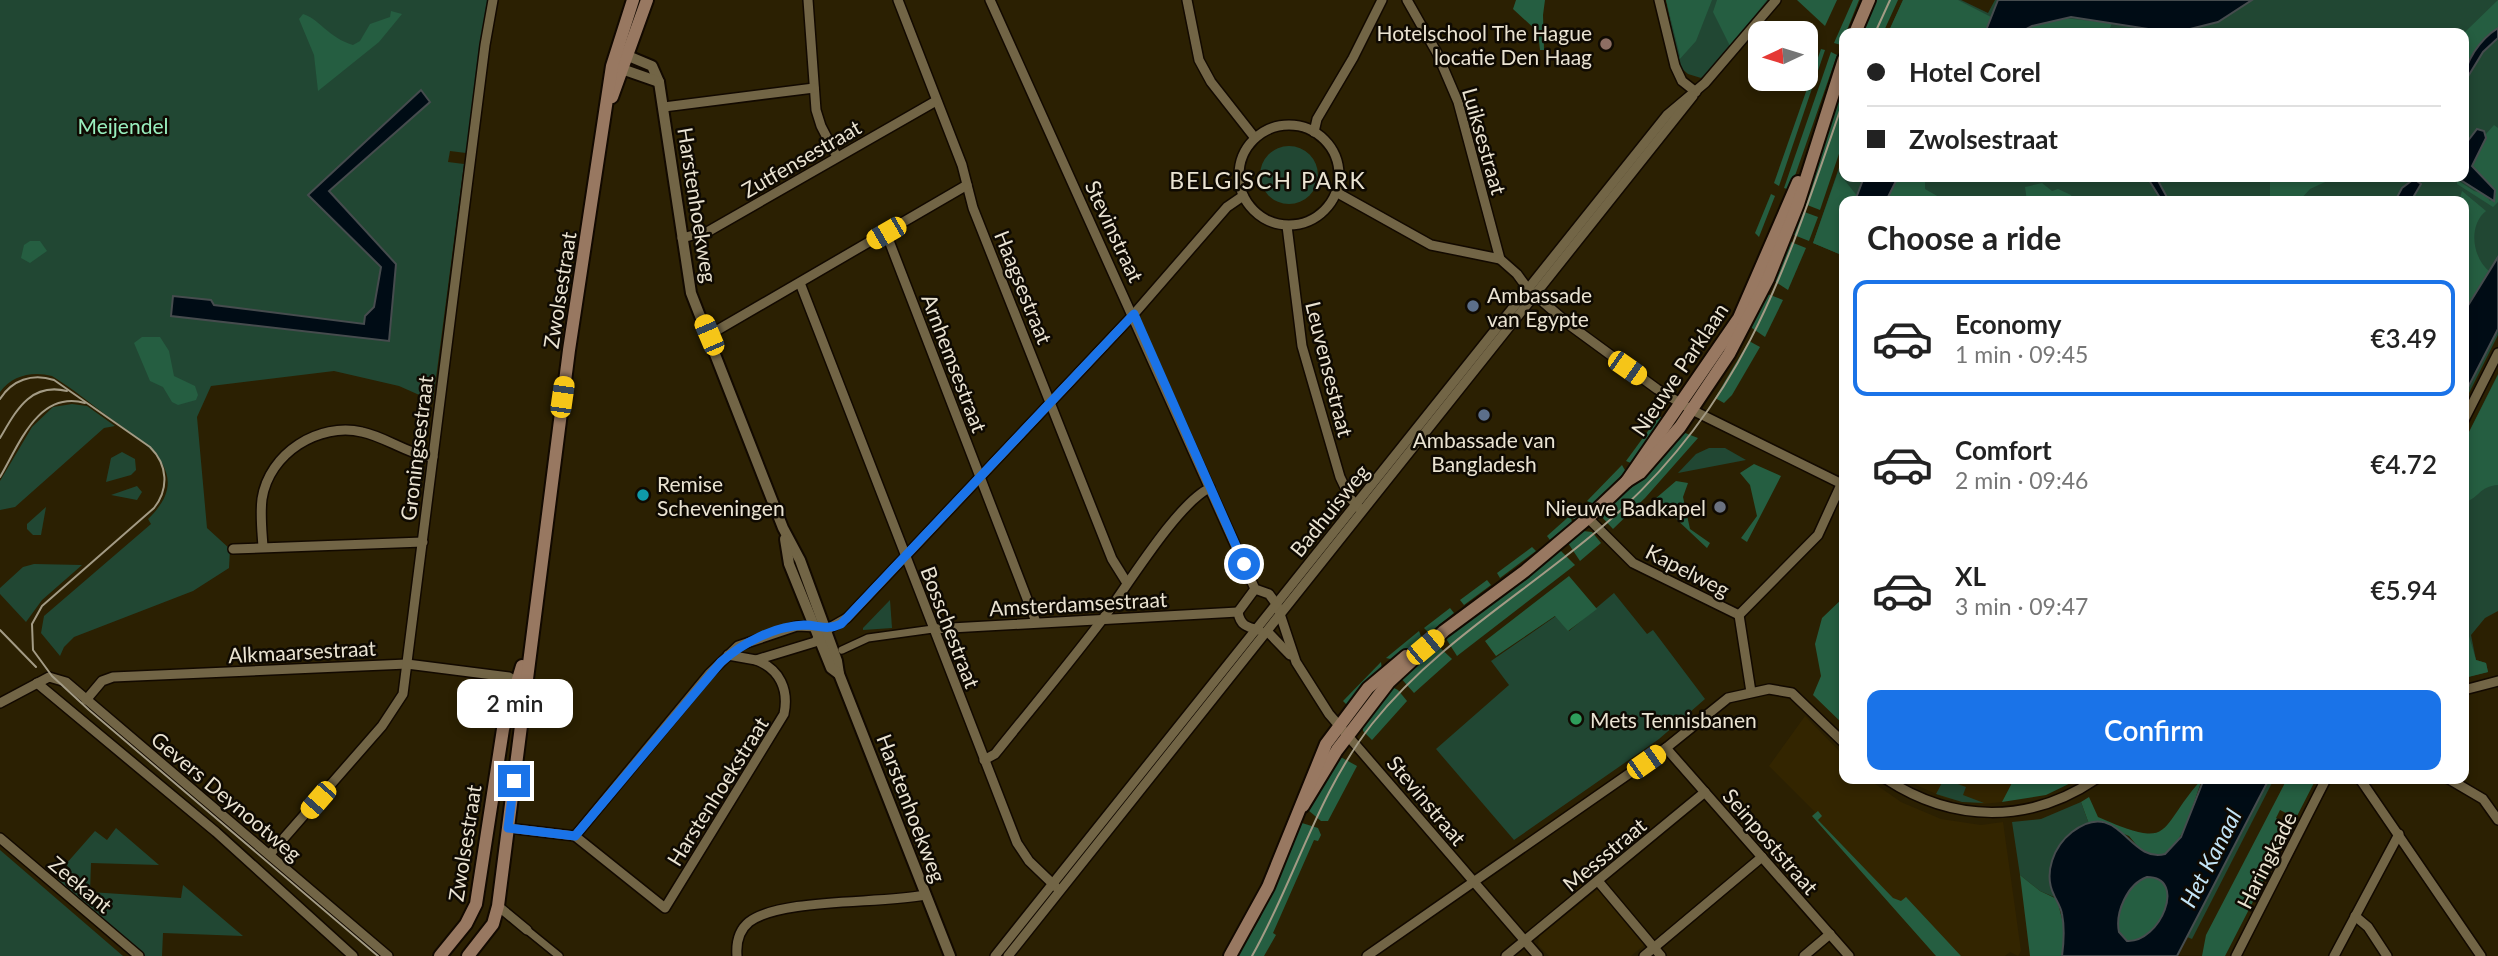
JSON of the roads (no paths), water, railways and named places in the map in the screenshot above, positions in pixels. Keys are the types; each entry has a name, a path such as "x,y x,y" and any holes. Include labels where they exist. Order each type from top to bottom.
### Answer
{"main road":[{"path":"1856,28 1869,0"},
{"name":"Zwolsestraat","path":"468,956 489,930 498,906 521,684 530,646 567,362 607,107 638,1"},
{"name":"Nieuwe Parklaan","path":"1230,956 1254,919 1303,806 1348,735 1389,682 1425,647 1588,518 1627,481 1640,473 1651,462 1686,407 1729,355 1768,279 1798,204 1809,161 1839,74"},
{"name":"Nieuwe Parklaan","path":"1303,806 1304,795 1321,752 1338,724 1384,673 1406,656 1425,647"},
{"name":"Zwolsestraat","path":"440,956 466,924 476,904 503,729 521,684"}],"street":[{"name":"Groningsestraat","path":"270,855 394,710 403,694 483,58 493,0"},
{"path":"808,0 814,88 821,127 837,157"},
{"name":"Haagsestraat","path":"898,0 962,165 973,208 1112,559 1127,583"},
{"name":"Stevinstraat","path":"989,0 1134,314 1255,589 1269,594 1277,605 1296,662 1313,692 1538,956"},
{"path":"1314,132 1317,119 1353,58 1382,0"},
{"name":"Luiksestraat","path":"1407,0 1437,53 1458,103 1500,259"},
{"path":"1659,0 1675,66 1682,81 1696,92"},
{"name":"Badhuisweg","path":"995,956 1057,888 1281,615 1528,289 1667,115 1696,92 1733,55 1776,0"},
{"path":"1183,1 1199,60 1211,82 1255,138"},
{"path":"622,53 652,66 659,82"},
{"path":"618,67 659,82"},
{"name":"Harstenhoekweg","path":"659,82 691,293 783,528 789,564 839,674 950,956"},
{"path":"664,107 814,88"},
{"name":"Badhuisweg","path":"1008,956 1255,629 1360,509 1536,296 1696,92"},
{"name":"Zutfensestraat","path":"682,238 709,231 936,101"},
{"path":"1282,125 1301,126 1314,132 1334,153 1339,174 1336,192 1317,217 1303,224 1287,226 1271,223 1253,211 1243,196 1238,178 1239,164 1255,138 1282,125"},
{"path":"709,335 967,185"},
{"path":"1336,192 1431,245 1500,259 1517,274 1528,289 1611,357 1686,407 1839,481"},
{"path":"508,828 575,836 728,655 748,641 797,626 820,631 847,618 1134,314 1227,207 1243,196"},
{"name":"Leuvensestraat","path":"1287,226 1302,346 1339,477 1360,509"},
{"name":"Arnhemsestraat","path":"886,233 1036,622"},
{"name":"Bosschestraat","path":"800,283 1017,843 1029,861 1057,888"},
{"path":"2469,410 2498,353"},
{"path":"263,547 262,497 269,476 286,454 313,435 336,429 360,431 433,457"},
{"path":"984,760 995,754 1103,618 1193,498 1210,488"},
{"name":"Kapelweg","path":"1588,518 1633,563 1738,615 1818,535 1839,493"},
{"path":"233,549 423,542"},
{"path":"1255,589 1238,612 1239,620 1245,627 1267,631"},
{"name":"Amsterdamsestraat","path":"842,650 868,638 933,629 1238,612"},
{"path":"1738,615 1751,692"},
{"path":"728,655 756,660 815,642 820,631"},
{"name":"Stevinstraat","path":"1267,631 1296,662"},
{"name":"Harstenhoekstraat","path":"575,836 666,908 784,715 786,696 783,683 775,671 756,660"},
{"name":"Alkmaarsestraat","path":"86,700 102,681 113,677 407,664 509,677 521,684"},
{"name":"Gevers Deynootweg","path":"353,956 216,832 37,683 49,677 58,679 86,700 388,956"},
{"path":"2469,689 2498,681"},
{"path":"0,703 37,683"},
{"path":"1367,956 1666,748 1722,700 1751,692 1779,690 1792,693 1839,738"},
{"name":"Seinpoststraat","path":"1666,748 1849,956"},
{"path":"1894,784 1916,797 1938,805 1961,811 2008,814 2063,799 2088,784"},
{"name":"Haringkade","path":"2236,956 2323,784"},
{"path":"2364,784 2482,956"},
{"path":"2458,784 2483,799 2498,820"},
{"name":"Messstraat","path":"1506,956 1705,792"},
{"path":"2334,956 2399,834"},
{"name":"Zeekant","path":"0,838 139,956"},
{"path":"1644,956 1762,857"},
{"path":"1598,881 1661,956"},
{"path":"737,956 736,941 747,923 763,915 798,908 925,895"},
{"path":"498,906 559,956"},
{"path":"2355,916 2368,927 2387,956"},
{"path":"1804,956 1830,934"}],"water":[{"path":"1998,0 2252,0 2218,22 2194,28 2142,28 2071,17 2028,28 1987,28"},
{"path":"2498,28 2498,38 2483,52 2469,75 2469,63 2485,38"},
{"path":"421,90 430,102 329,191 396,264 389,341 171,316 173,296 211,300 214,305 364,324 365,316 374,307 381,267 308,195"},
{"path":"2477,129 2484,131 2486,138 2472,166 2495,190 2494,201 2464,182 2469,182 2469,139"},
{"path":"1862,182 1896,182 1888,196 1857,196"},
{"path":"2150,182 2159,182 2166,196 2159,196"},
{"path":"2410,182 2421,184 2414,196 2398,196"},
{"path":"2498,257 2498,329 2469,385 2469,304"},
{"name":"Het Kanaal","path":"2202,784 2266,784 2177,956 2062,956 2063,919 2051,887 2050,869 2055,852 2072,832 2088,823 2101,822 2122,833 2141,850 2152,854 2165,854 2181,837","holes":["2147,877 2159,880 2166,887 2165,910 2159,922 2139,939 2127,941 2119,932 2118,924 2128,892"]}],"tram line":[{"path":"1877,28 1890,0"},
{"path":"1252,956 1321,808 1336,779 1372,724 1398,694 1456,641 1611,519 1658,473 1697,426 1730,376 1758,326 1803,217 1839,113"},
{"path":"0,399 10,387 23,380 38,377 54,380 150,447 163,469 164,485 154,508 42,606 32,624 33,650 52,676 89,710 378,956"},
{"path":"0,438 18,409 34,395 54,389 67,391"},
{"path":"0,477 23,436 42,412 69,401 85,403"},
{"path":"0,630 36,667"}],"place":[{"name":"Hotelschool The Hague locatie Den Haag","path":"1606,44"},
{"name":"Ambassade van Egypte","path":"1473,306"},
{"name":"Ambassade van Bangladesh","path":"1484,415"},
{"name":"Remise Scheveningen","path":"643,495"},
{"name":"Nieuwe Badkapel","path":"1720,507"},
{"name":"Mets Tennisbanen","path":"1576,719"}],"district":[{"name":"BELGISCH PARK","path":"1268,180"}],"park label":[{"name":"Meijendel","path":"123,125"}]}
